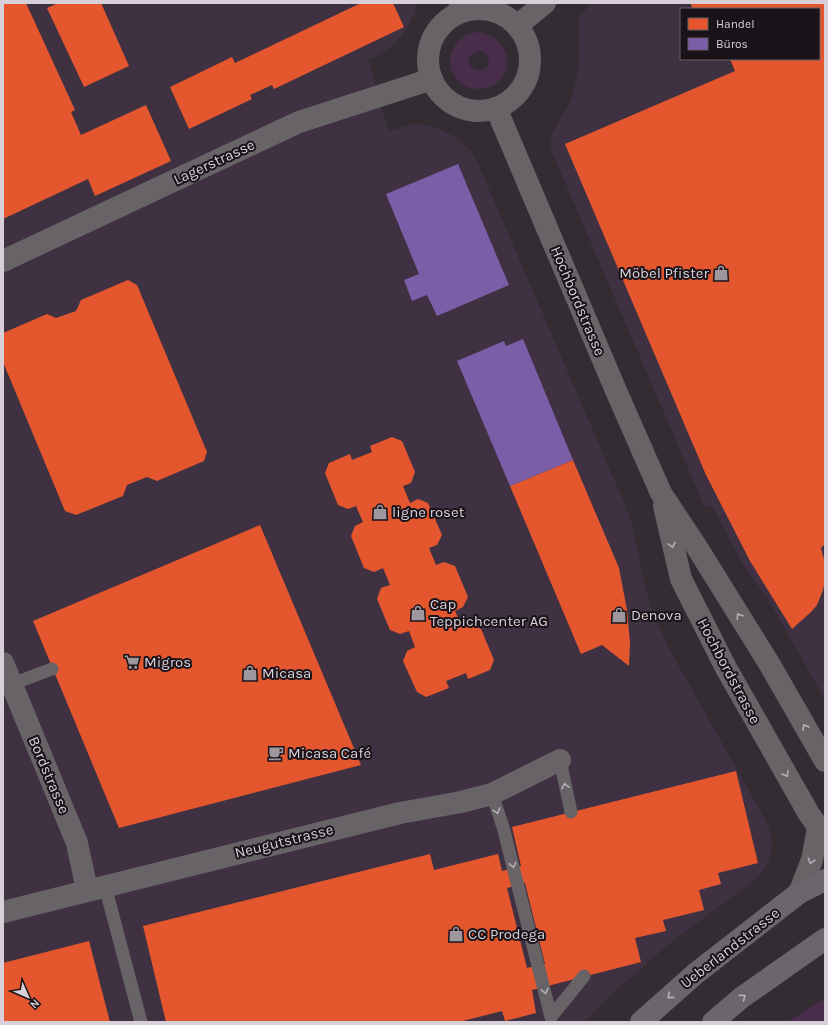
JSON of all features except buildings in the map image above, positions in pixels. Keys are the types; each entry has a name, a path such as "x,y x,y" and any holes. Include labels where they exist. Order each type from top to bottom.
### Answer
{"main road":[{"name":"Ueberlandstrasse","path":"641,1022 695,974 799,893 825,880"},
{"path":"713,1022 741,998 825,939"}],"street":[{"path":"518,25 545,3"},
{"path":"457,8 491,10 506,15 518,25 527,40 531,58 528,75 521,89 510,101 496,108 481,111 466,109 452,103 440,93 432,79 429,66 429,53 432,40 438,29 457,8"},
{"name":"Lagerstrasse","path":"3,261 299,122 432,79"},
{"name":"Hochbordstrasse","path":"496,108 661,493 698,549 766,659 825,761"},
{"name":"Hochbordstrasse","path":"661,493 681,579 726,668 821,833"},
{"name":"Bordstrasse","path":"3,663 96,888"},
{"name":"Neugutstrasse","path":"3,912 400,813 462,802 492,794 560,760"},
{"path":"799,893 821,833"}],"lane":[{"path":"12,684 52,669"},
{"path":"560,760 571,812"},
{"path":"492,794 503,827 548,1020"},
{"path":"96,888 141,1022"},
{"path":"548,1020 584,976"}],"shaded area":[{"path":"3,3 417,3 414,14 401,37 391,47 368,59 388,131 415,124 431,126 456,137 470,150 476,159 625,505 632,524 650,605 658,625 667,645 767,823 771,835 772,848 769,860 763,871 755,880 671,942 612,994 585,1022 3,1022"},
{"path":"593,3 825,3 825,699 769,601 743,565 712,505 705,508 552,152 550,140 572,98 578,73 579,18 582,13"},
{"path":"479,32 493,38 502,46 507,56 506,67 502,77 495,84 484,89 471,88 463,85 458,81 453,73 450,62 450,57 454,46 467,35","holes":["482,51 487,56 489,64 487,68 483,70 475,70 469,64 469,58 473,54"]},
{"path":"825,998 825,1022 787,1022"}],"place":[{"name":"Möbel Pfister","path":"721,273"},
{"name":"ligne roset","path":"380,512"},
{"name":"Cap Teppichcenter AG","path":"418,613"},
{"name":"Denova","path":"619,615"},
{"name":"Migros","path":"132,662"},
{"name":"Micasa","path":"250,673"},
{"name":"Micasa Café","path":"276,753"},
{"name":"CC Prodega","path":"456,934"}]}
